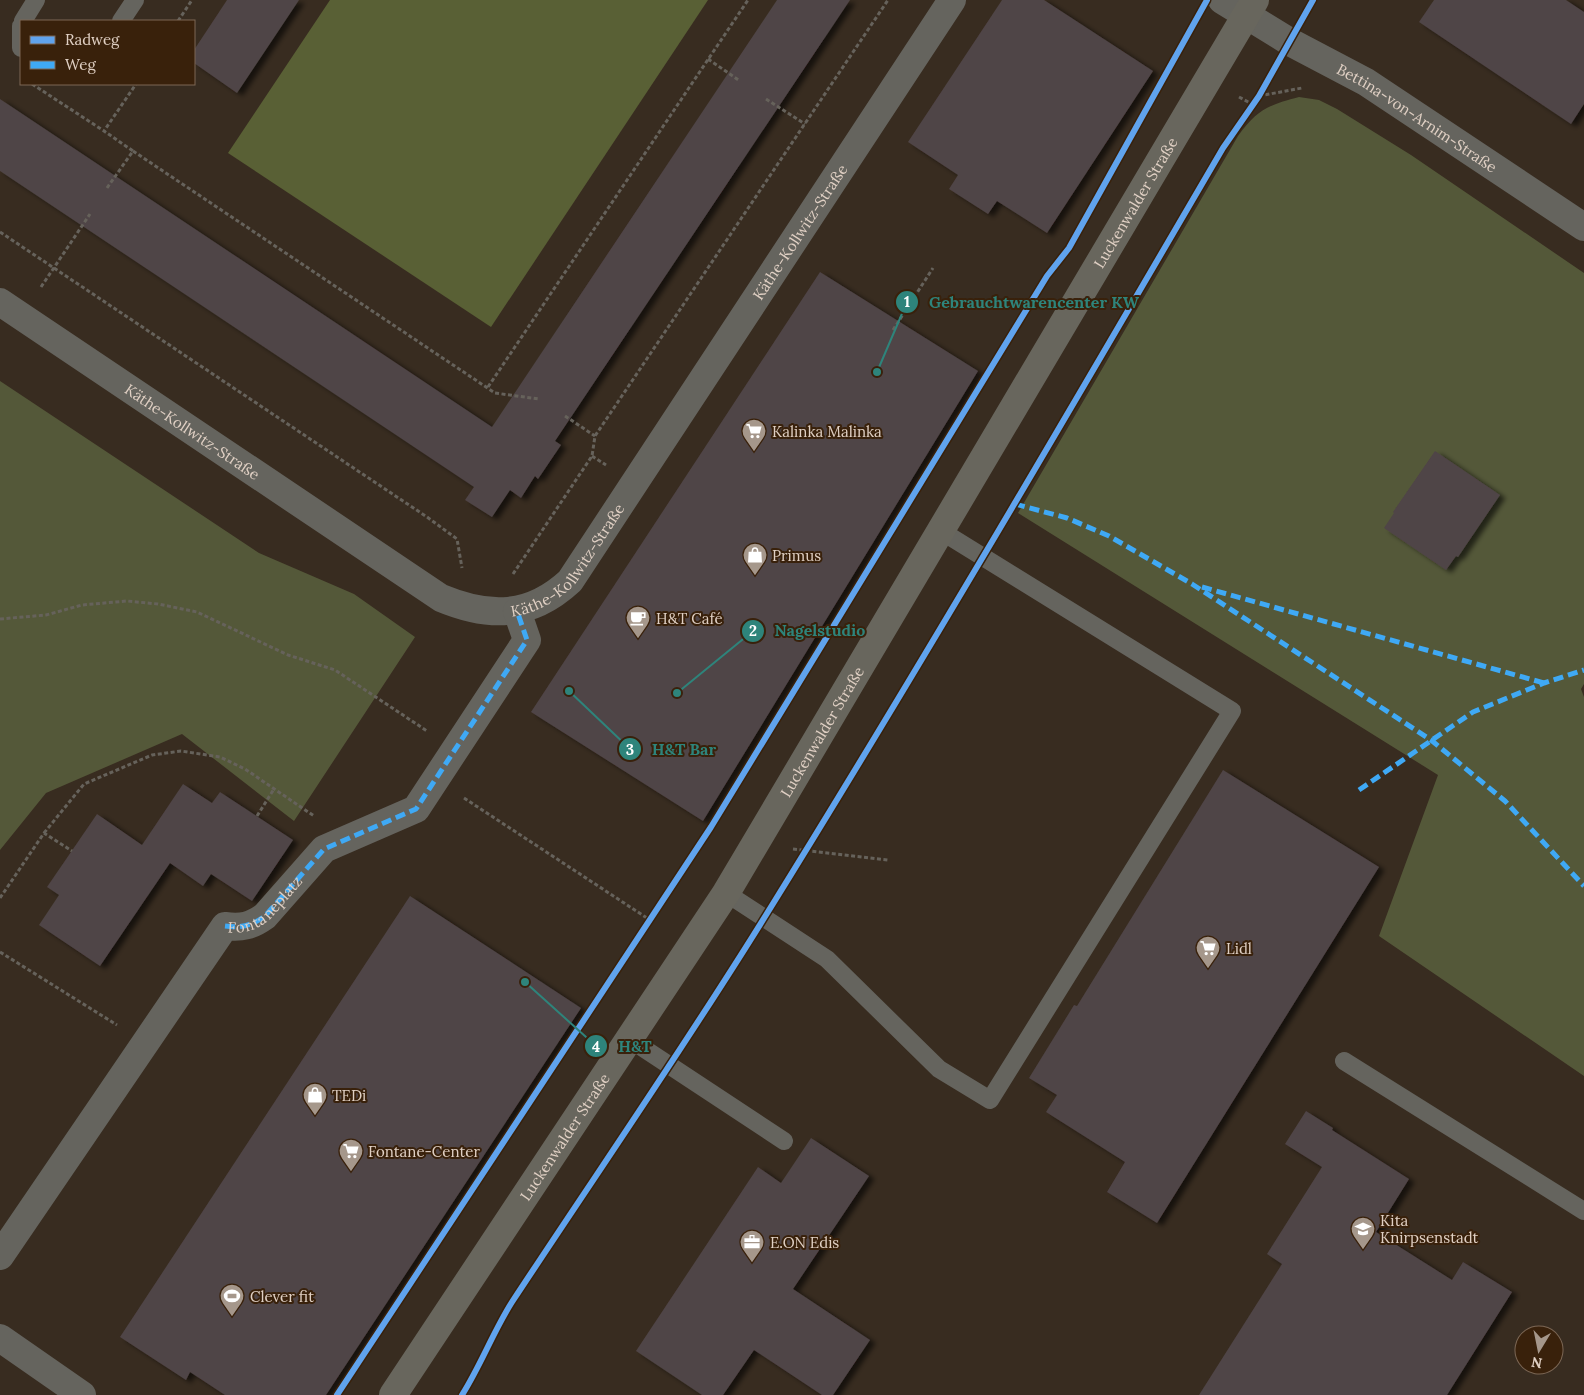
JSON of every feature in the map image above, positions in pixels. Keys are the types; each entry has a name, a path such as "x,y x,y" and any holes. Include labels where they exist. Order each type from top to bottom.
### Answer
{"main road":[{"name":"Luckenwalder Straße","path":"393,1395 631,1040 726,893 1250,7"}],"street":[{"name":"Käthe-Kollwitz-Straße","path":"11,309 442,598 479,610 518,610 546,600 570,581 952,0"},
{"name":"Bettina-von-Arnim-Straße","path":"1222,0 1250,7 1290,42 1366,82 1584,227"},
{"name":"Fontaneplatz","path":"0,1256 225,926 240,928 254,924 265,916 324,849 416,809 527,640 518,610"},
{"path":"0,1338 82,1395"}],"lane":[{"path":"24,20 36,0"},
{"path":"122,20 135,0"},
{"path":"726,893 827,959 939,1069 990,1100 1232,711 941,532"},
{"path":"631,1040 784,1141"},
{"path":"1344,1061 1584,1211"}],"path":[{"path":"179,20 192,0"},
{"path":"488,387 748,0"},
{"path":"518,610 508,581 592,456 595,436 888,0"},
{"path":"708,60 740,81"},
{"path":"34,85 495,392 539,399"},
{"path":"104,132 135,85"},
{"path":"766,99 804,124"},
{"path":"107,188 133,151"},
{"path":"11,309 54,268 90,214"},
{"path":"0,232 442,528 457,540 464,576"},
{"path":"893,330 933,268"},
{"path":"565,416 595,436"},
{"path":"0,619 46,615 82,605 127,601 158,604 197,612 288,655 335,670 455,749"},
{"path":"0,898 44,832 84,784 152,755 166,752 198,752 220,757 244,769 348,838"},
{"path":"435,779 650,920"},
{"path":"256,816 274,789"},
{"path":"44,832 72,851"},
{"path":"755,844 888,860"},
{"path":"0,952 145,1043"}],"green space":[{"path":"330,0 708,0 491,327 228,153"},
{"path":"1299,97 1319,100 1337,109 1411,155 1584,273 1584,684 1581,689 1584,697 1584,1076 1379,936 1438,775 1018,513 1238,136 1257,114 1271,106"},
{"path":"0,381 259,553 354,594 415,637 294,821 182,734 46,793 0,850"}],"building":[{"path":"227,0 299,0 237,93 195,64 195,48"},
{"path":"777,0 850,0 555,441 561,445 538,479 535,476 521,498 510,490 492,517 465,500 474,487 0,171 0,99 492,427"},
{"path":"1002,0 1044,0 1153,71 1047,233 997,201 988,214 949,189 958,175 908,142"},
{"path":"1434,0 1566,0 1584,12 1584,104 1571,124 1419,22"},
{"path":"820,272 978,371 703,821 531,712"},
{"path":"1435,451 1500,495 1458,557 1456,556 1446,570 1384,528"},
{"name":"Lidl","path":"1223,770 1379,867 1157,1223 1107,1192 1125,1162 1046,1112 1057,1095 1029,1078 1074,1005 1077,1006"},
{"path":"183,784 212,803 220,792 293,840 252,901 211,874 203,886 170,863 100,966 39,925 59,895 47,887 97,814 142,845"},
{"name":"Fontane-Center","path":"410,896 581,1008 326,1395 225,1395 190,1372 186,1380 120,1337"},
{"name":"Kita Knirpsenstadt","path":"1306,1111 1333,1128 1332,1130 1409,1179 1376,1232 1452,1280 1463,1262 1512,1292 1447,1395 1199,1395 1282,1264 1267,1254 1322,1167 1285,1144"},
{"name":"E.ON Edis","path":"811,1138 869,1176 793,1289 870,1340 833,1395 822,1395 754,1350 723,1395 702,1395 636,1351 758,1167 781,1183"}],"marked path":[{"path":"1015,504 1067,518 1109,536 1192,584 1431,740 1505,801 1584,886"},
{"path":"1202,587 1544,683"},
{"path":"225,926 246,926 265,916 324,849 416,809 527,640 517,611"},
{"path":"1359,790 1473,712 1544,683 1584,670"}],"cycle path":[{"path":"337,1395 711,827 1047,276 1069,248 1207,0"},
{"path":"462,1395 512,1302 704,1013 883,725 1223,148 1259,96 1313,0"}],"place":[{"name":"Gebrauchtwarencenter KW","path":"877,372"},
{"name":"Kalinka Malinka","path":"754,452"},
{"name":"Primus","path":"755,576"},
{"name":"H&T Café","path":"638,639"},
{"name":"H&T Bar","path":"569,691"},
{"name":"Nagelstudio","path":"677,693"},
{"name":"Lidl","path":"1208,969"},
{"name":"H&T","path":"525,982"},
{"name":"TEDi","path":"315,1116"},
{"name":"Fontane-Center","path":"351,1172"},
{"name":"Kita Knirpsenstadt","path":"1363,1250"},
{"name":"E.ON Edis","path":"752,1263"},
{"name":"Clever fit","path":"232,1317"}]}
